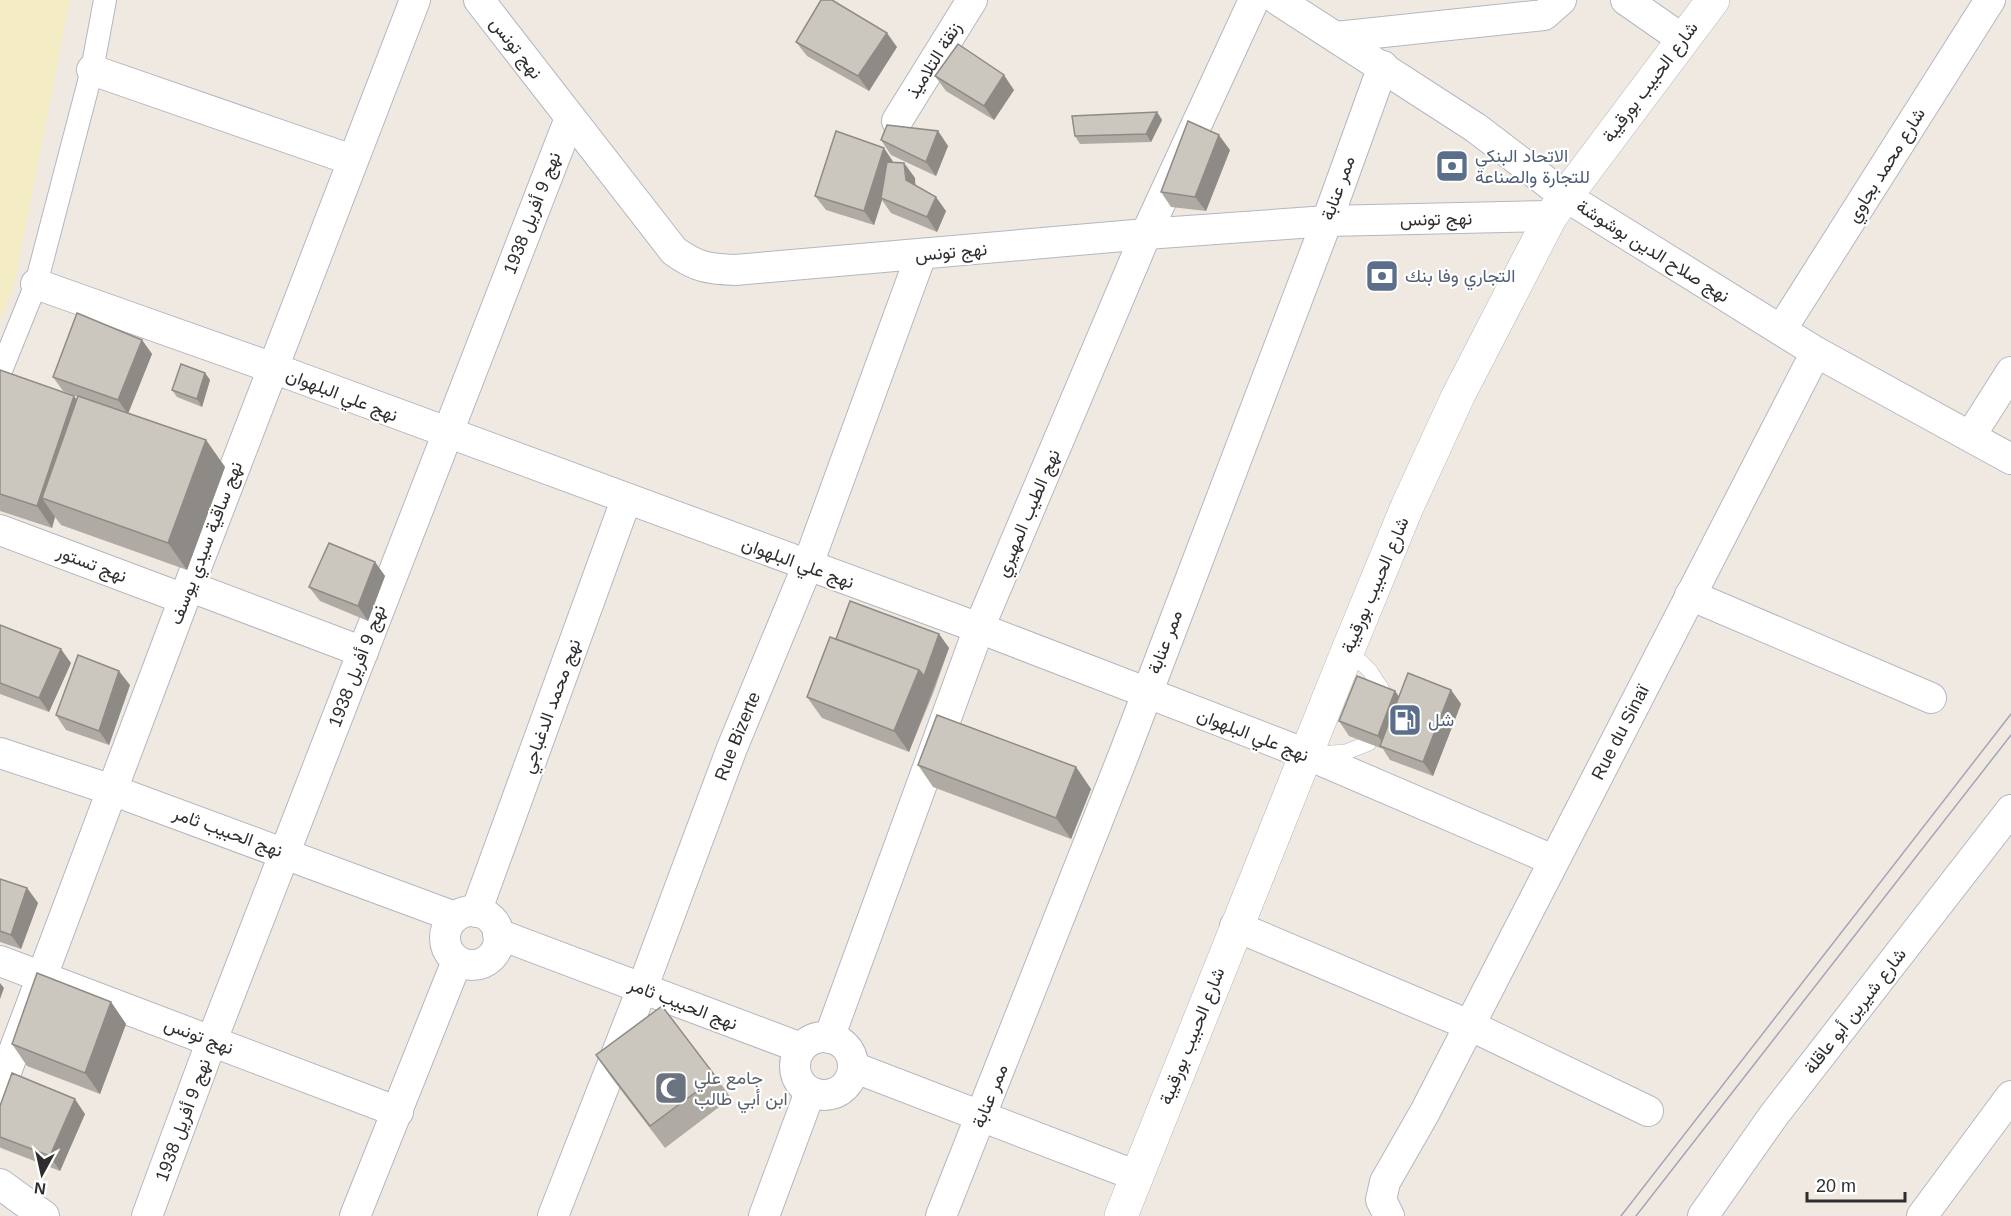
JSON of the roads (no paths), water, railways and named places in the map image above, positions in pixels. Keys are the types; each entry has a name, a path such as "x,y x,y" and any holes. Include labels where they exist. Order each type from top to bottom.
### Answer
{"main road":[{"name":"شارع الحبيب بورقيبة","path":"1121,1216 1235,926 1348,650 1407,507 1453,407 1558,206 1713,0"}],"street":[{"path":"0,373 36,284 92,70 105,0"},
{"name":"نهج ساقية سيدي يوسف","path":"0,1088 352,160 415,0"},
{"name":"نهج تونس","path":"479,0 674,251 693,265 735,270 1146,234 1558,206"},
{"name":"زنقة التلاميذ","path":"897,121 972,0"},
{"name":"نهج الطيب المهيري","path":"829,1038 979,628 1146,234 1254,0"},
{"name":"نهج صلاح الدين بوشوشة","path":"1278,0 1383,66 1476,129 1558,206 2011,459"},
{"path":"1336,37 1544,15 1561,0"},
{"path":"1626,0 1682,39"},
{"name":"شارع محمد بجاوي","path":"1781,330 1990,0"},
{"name":"ممر عنابة","path":"941,1216 1327,221 1383,66"},
{"path":"92,70 352,160"},
{"name":"نهج 9 أفريل 1938","path":"147,1216 212,1040 570,118"},
{"name":"Rue Bizerte","path":"553,1216 732,748 807,567 921,255"},
{"name":"نهج علي البلهوان","path":"36,284 273,368 807,567 979,628 1145,694 1306,754 1553,860"},
{"name":"Rue du Sinaï","path":"1389,1216 1381,1200 1385,1182 1425,1112 1816,352"},
{"path":"1971,435 2011,372"},
{"name":"نهج محمد الدغباجي","path":"465,914 626,500"},
{"name":"نهج تستور","path":"0,530 363,652"},
{"path":"1690,596 1931,698"},
{"name":"نهج الحبيب ثامر","path":"0,753 465,914"},
{"name":"شارع شيرين أبو عاقلة","path":"1703,1216 1774,1115 2011,810"},
{"path":"465,914 491,919 498,934 498,944 487,961 467,965 457,961 448,952 444,939 447,927 465,914"},
{"path":"1235,926 1469,1025 1648,1111"},
{"name":"نهج الحبيب ثامر","path":"498,934 801,1048"},
{"path":"356,1216 457,961"},
{"name":"نهج تونس","path":"0,962 398,1112"},
{"path":"829,1038 849,1051 853,1067 846,1085 839,1091 830,1095 810,1092 800,1083 795,1072 795,1059 801,1048 814,1039 829,1038"},
{"path":"853,1067 982,1114 1137,1176"},
{"path":"764,1216 810,1092"},
{"path":"1922,1216 2011,1096"},
{"path":"0,1184 44,1216"}],"lane":[{"path":"1348,650 1370,671 1388,699"},
{"path":"1306,754 1346,752 1369,743"}],"tram line":[{"path":"1621,1216 2011,714"},
{"path":"1636,1216 2011,735"}],"place":[{"name":"الاتحاد البنكي للتجارة والصناعة","path":"1452,166"},
{"name":"التجاري وفا بنك","path":"1382,276"},
{"name":"شل","path":"1405,720"},
{"name":"جامع علي ابن أبي طالب","path":"671,1088"}]}
